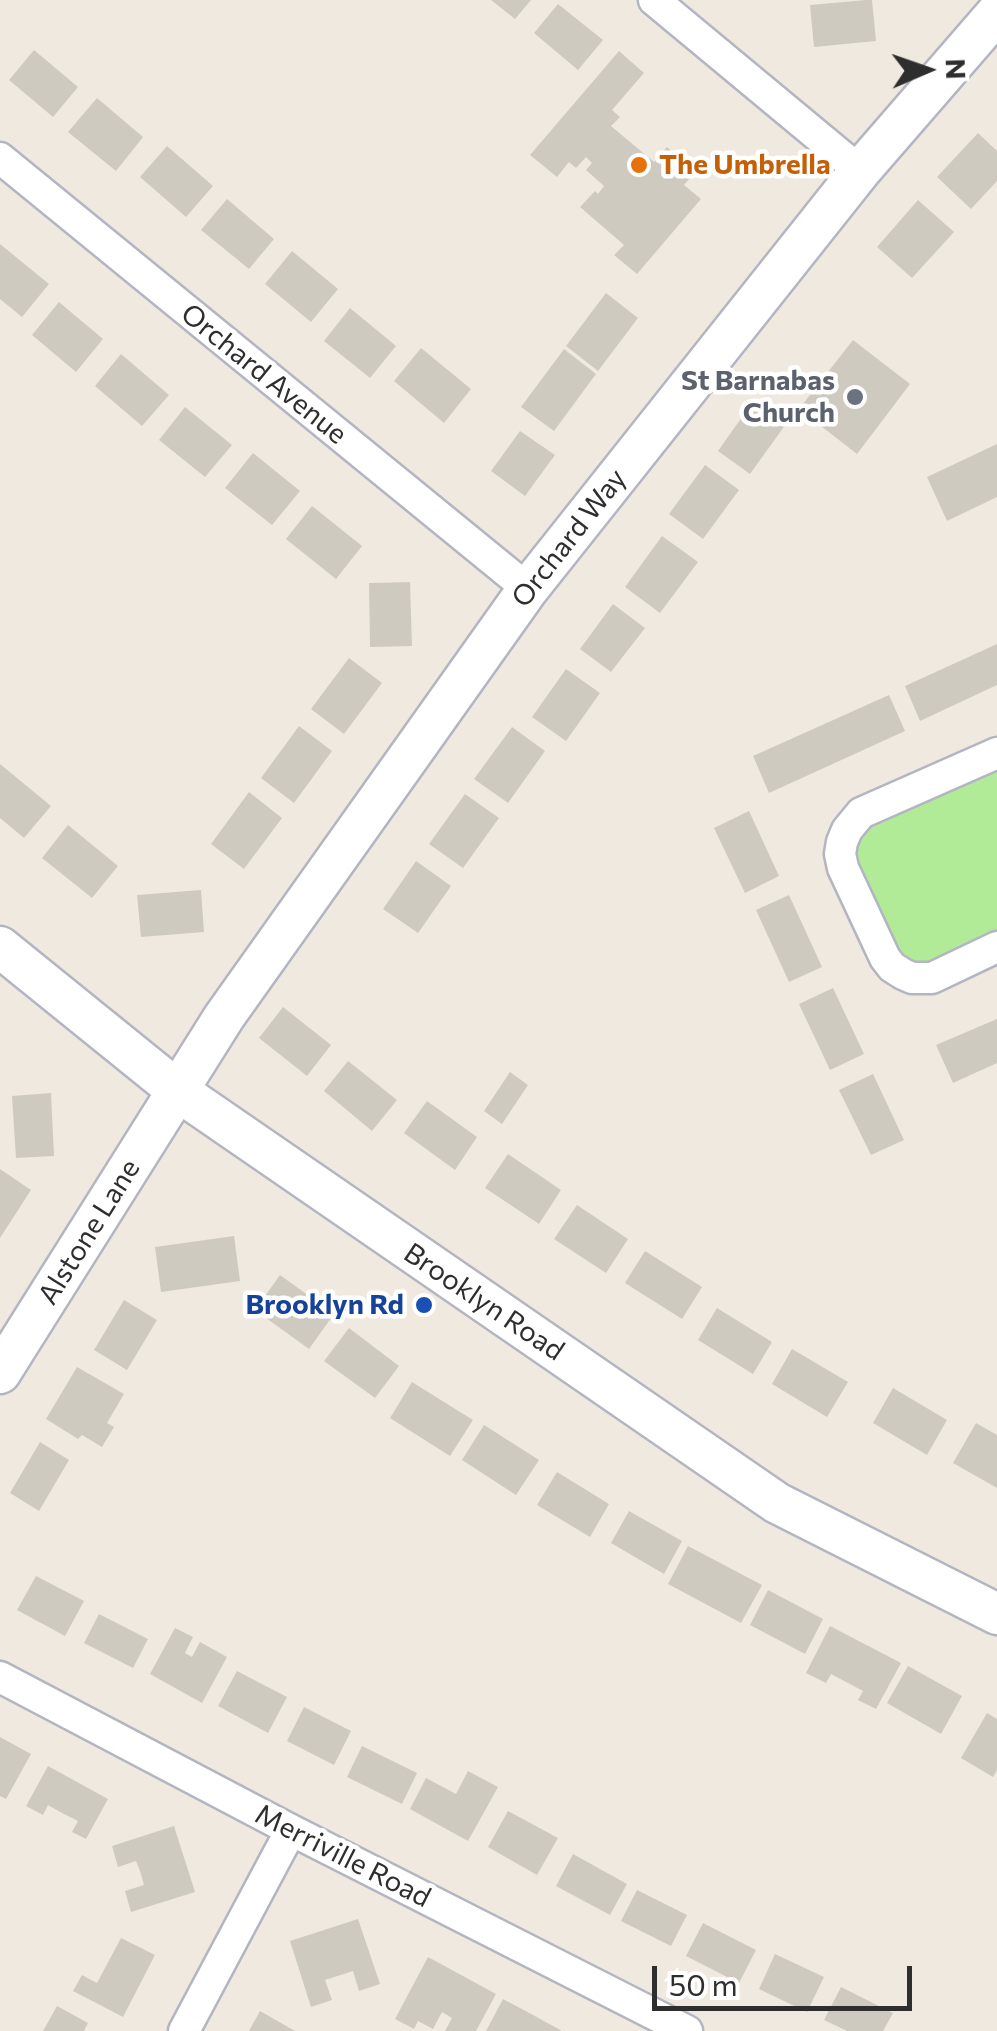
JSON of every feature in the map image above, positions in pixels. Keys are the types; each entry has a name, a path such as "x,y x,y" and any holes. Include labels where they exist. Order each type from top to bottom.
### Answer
{"street":[{"path":"654,0 860,171"},
{"name":"Orchard Way","path":"178,1091 282,932 528,589 860,171 997,13"},
{"name":"Orchard Avenue","path":"0,158 528,589"},
{"path":"997,753 861,813 846,830 840,854 885,958 902,974 932,978 997,948"},
{"name":"Brooklyn Road","path":"0,946 178,1091 777,1503 997,1614"},
{"name":"Alstone Lane","path":"0,1373 178,1091"},
{"name":"Merriville Road","path":"0,1676 291,1830 687,2031"},
{"path":"184,2031 291,1830"}],"green space":[{"path":"997,753 997,947 942,974 885,958 847,830"}],"building":[{"path":"491,0 531,0 515,19"},
{"path":"872,0 876,41 814,47 810,5"},
{"path":"558,4 603,40 578,70 534,33"},
{"path":"34,50 78,87 53,117 9,80"},
{"name":"The Umbrella","path":"619,51 644,73 612,110 620,117 611,126 654,162 667,147 695,172 684,185 701,199 637,274 614,255 624,245 580,207 604,186 586,170 592,163 586,157 576,168 569,162 557,177 530,155"},
{"path":"97,98 143,137 116,171 68,132"},
{"path":"978,133 997,151 997,181 971,209 937,177"},
{"path":"167,146 213,186 186,217 140,177"},
{"path":"227,199 274,239 249,269 201,230"},
{"path":"918,200 954,232 912,278 877,247"},
{"path":"0,244 49,284 22,317 0,299"},
{"path":"292,251 338,289 311,322 265,284"},
{"path":"606,293 638,318 598,371 566,346"},
{"path":"59,302 103,339 76,372 32,335"},
{"path":"350,308 396,346 370,378 324,341"},
{"name":"St Barnabas Church","path":"853,340 910,384 857,454 799,409"},
{"path":"421,348 471,389 444,423 394,381"},
{"path":"564,349 596,374 554,431 521,407"},
{"path":"121,354 169,395 142,426 95,386"},
{"path":"754,400 786,424 750,474 718,451"},
{"path":"185,407 232,445 205,477 159,440"},
{"path":"520,431 555,455 525,496 491,471"},
{"path":"997,444 997,497 947,521 927,477"},
{"path":"253,453 300,491 272,525 225,488"},
{"path":"705,465 739,490 703,539 669,514"},
{"path":"312,506 362,546 336,579 286,539"},
{"path":"662,536 698,562 660,613 625,587"},
{"path":"410,582 412,646 370,647 369,583"},
{"path":"613,604 645,628 611,672 580,649"},
{"path":"997,644 997,685 920,721 905,686"},
{"path":"349,658 382,683 344,734 311,709"},
{"path":"566,669 600,693 566,741 532,717"},
{"path":"889,695 905,731 769,793 753,756"},
{"path":"299,726 332,751 294,803 261,778"},
{"path":"512,727 545,751 508,803 474,779"},
{"path":"0,764 51,806 24,838 0,818"},
{"path":"249,792 282,818 244,869 211,844"},
{"path":"465,794 499,818 463,868 429,844"},
{"path":"749,811 779,876 745,893 714,828"},
{"path":"68,825 118,866 92,898 42,858"},
{"path":"416,861 451,886 418,933 383,909"},
{"path":"201,890 204,932 141,937 137,895"},
{"path":"789,895 822,967 789,982 756,910"},
{"path":"833,988 864,1054 830,1070 799,1004"},
{"path":"283,1007 331,1045 307,1076 259,1038"},
{"path":"997,1019 997,1063 953,1083 936,1045"},
{"path":"348,1061 397,1100 372,1131 324,1091"},
{"path":"510,1072 528,1085 502,1124 484,1111"},
{"path":"873,1074 904,1140 871,1155 839,1090"},
{"path":"51,1093 54,1156 16,1158 12,1096"},
{"path":"427,1101 477,1137 455,1170 404,1133"},
{"path":"508,1154 561,1190 539,1224 485,1188"},
{"path":"0,1169 31,1190 0,1238"},
{"path":"577,1205 628,1239 606,1273 554,1239"},
{"path":"234,1236 240,1281 161,1292 155,1247"},
{"path":"645,1251 702,1287 682,1319 625,1283"},
{"path":"280,1275 334,1314 309,1349 255,1310"},
{"path":"124,1300 157,1320 127,1370 94,1350"},
{"path":"717,1308 772,1342 753,1374 698,1340"},
{"path":"349,1328 399,1366 375,1398 324,1361"},
{"path":"792,1349 848,1382 827,1417 772,1384"},
{"path":"77,1367 124,1394 107,1423 114,1427 102,1447 82,1435 78,1439 46,1419"},
{"path":"412,1382 473,1420 450,1456 390,1418"},
{"path":"893,1388 947,1420 927,1455 873,1423"},
{"path":"976,1423 997,1435 997,1488 953,1463"},
{"path":"484,1425 539,1460 516,1495 462,1460"},
{"path":"40,1442 69,1460 39,1511 10,1493"},
{"path":"557,1472 609,1504 590,1537 537,1505"},
{"path":"629,1511 682,1541 664,1574 611,1543"},
{"path":"688,1546 762,1585 741,1623 668,1584"},
{"path":"36,1576 84,1601 65,1636 17,1610"},
{"path":"768,1590 823,1619 805,1654 750,1625"},
{"path":"99,1614 148,1639 133,1668 84,1643"},
{"path":"830,1626 901,1663 876,1709 858,1700 863,1691 831,1674 826,1683 806,1673"},
{"path":"175,1628 193,1637 185,1653 192,1657 200,1642 227,1657 202,1703 150,1674"},
{"path":"908,1666 962,1696 941,1734 887,1703"},
{"path":"237,1671 287,1697 268,1733 218,1706"},
{"path":"304,1707 351,1731 334,1765 287,1741"},
{"path":"987,1713 997,1719 997,1770 993,1777 961,1758"},
{"path":"0,1737 31,1754 6,1799 0,1796"},
{"path":"362,1746 417,1773 402,1804 347,1777"},
{"path":"48,1766 108,1799 86,1839 72,1832 78,1821 48,1805 43,1815 26,1806"},
{"path":"468,1771 498,1787 468,1841 410,1809 426,1778 456,1794"},
{"path":"508,1811 558,1838 537,1875 488,1847"},
{"path":"174,1826 195,1892 131,1912 125,1891 144,1885 140,1871 136,1861 118,1867 112,1846"},
{"path":"573,1854 627,1884 610,1915 556,1886"},
{"path":"637,1890 687,1915 671,1946 621,1921"},
{"path":"358,1919 380,1984 359,1991 353,1971 325,1980 332,2000 311,2007 290,1941"},
{"path":"703,1923 756,1950 739,1983 686,1956"},
{"path":"121,1938 155,1955 123,2017 73,1991 82,1975 97,1983"},
{"path":"775,1954 824,1977 807,2012 759,1989"},
{"path":"428,1957 496,1994 476,2031 445,2031 452,2018 442,2012 433,2029 418,2021 414,2029 395,2019"},
{"path":"841,1987 893,2013 883,2031 847,2031 824,2020"},
{"path":"503,1999 533,2015 562,2031 486,2031"},
{"path":"57,2006 88,2023 84,2031 43,2031"},
{"path":"260,2011 295,2031 249,2031"}],"place":[{"name":"The Umbrella","path":"639,165"},
{"name":"St Barnabas Church","path":"855,397"},
{"name":"Brooklyn Rd","path":"424,1305"}]}
